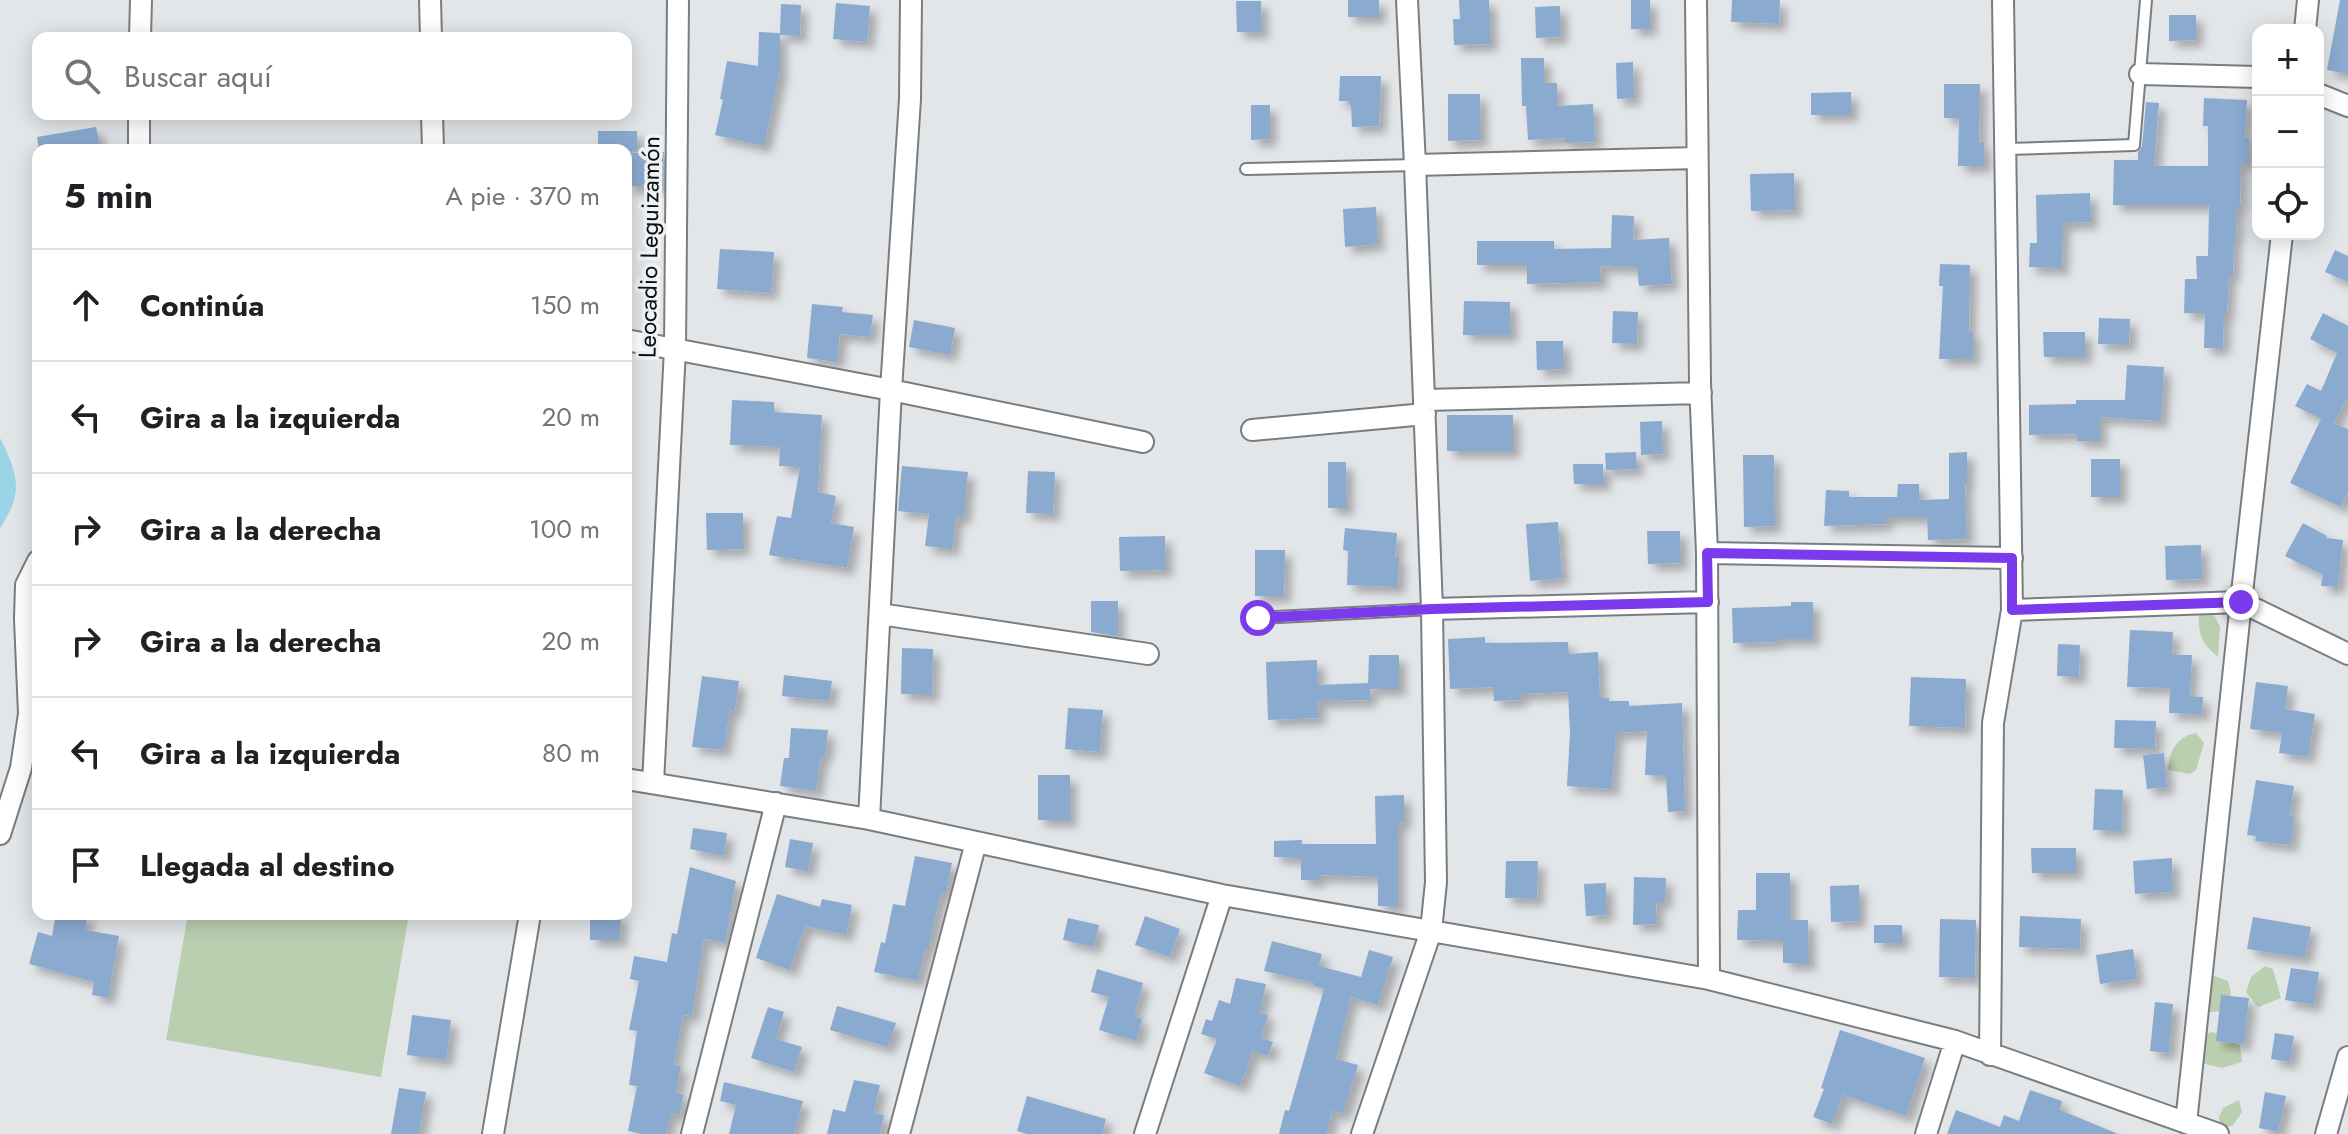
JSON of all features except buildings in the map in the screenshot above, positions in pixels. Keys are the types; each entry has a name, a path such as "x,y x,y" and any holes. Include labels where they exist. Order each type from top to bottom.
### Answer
{"street":[{"path":"140,32 141,0"},
{"path":"430,0 431,32"},
{"name":"Leocadio Leguizamón","path":"653,783 675,349 678,0"},
{"path":"869,819 891,390 910,99 911,0"},
{"path":"1362,1134 1431,931 1436,882 1432,609 1407,0"},
{"path":"1696,0 1701,393 1708,602 1709,979"},
{"path":"1990,1055 1993,723 2012,610 2003,0"},
{"path":"2306,24 2308,0"},
{"path":"2140,74 2252,77"},
{"path":"2323,96 2348,106"},
{"path":"139,120 139,144"},
{"path":"432,120 433,144"},
{"path":"1415,165 1697,158"},
{"path":"2186,1123 2281,240"},
{"path":"632,341 1143,442"},
{"path":"1252,430 1425,407 1701,393"},
{"path":"1707,553 2012,558"},
{"path":"0,834 21,768 29,714 25,619 26,585 32,573"},
{"path":"1432,609 1708,602"},
{"path":"2012,610 2241,602 2348,654"},
{"path":"880,614 1148,654"},
{"path":"632,780 869,819 1222,895 1709,979 1955,1041 2218,1134"},
{"path":"692,1134 776,803"},
{"path":"899,1134 976,842"},
{"path":"1145,1134 1222,895"},
{"path":"493,1134 529,920"},
{"path":"1926,1134 1955,1041"},
{"path":"2326,1134 2348,1057"}],"lane":[{"path":"2007,149 2134,145 2146,0"},
{"path":"1246,169 1415,165"},
{"path":"1258,618 1432,609"}],"green space":[{"path":"2210,606 2220,627 2218,657 2202,639 2199,628 2199,615"},
{"path":"2196,733 2204,743 2196,770 2190,774 2168,770 2175,746 2183,738"},
{"path":"187,920 408,920 381,1077 166,1040"},
{"path":"2265,966 2273,969 2281,998 2258,1007 2246,992 2251,977"},
{"path":"2206,973 2228,981 2231,993 2229,1010 2205,1013 2186,1001 2192,985"},
{"path":"2212,1032 2240,1045 2242,1062 2222,1068 2201,1063 2200,1036"},
{"path":"2239,1100 2242,1112 2233,1125 2220,1130 2219,1117 2223,1108"}],"water":[{"path":"0,438 11,463 16,489 12,506 0,529"}],"route":[{"path":"1258,618 1432,609 1708,602 1707,553 2012,558 2012,610 2241,602"}]}
